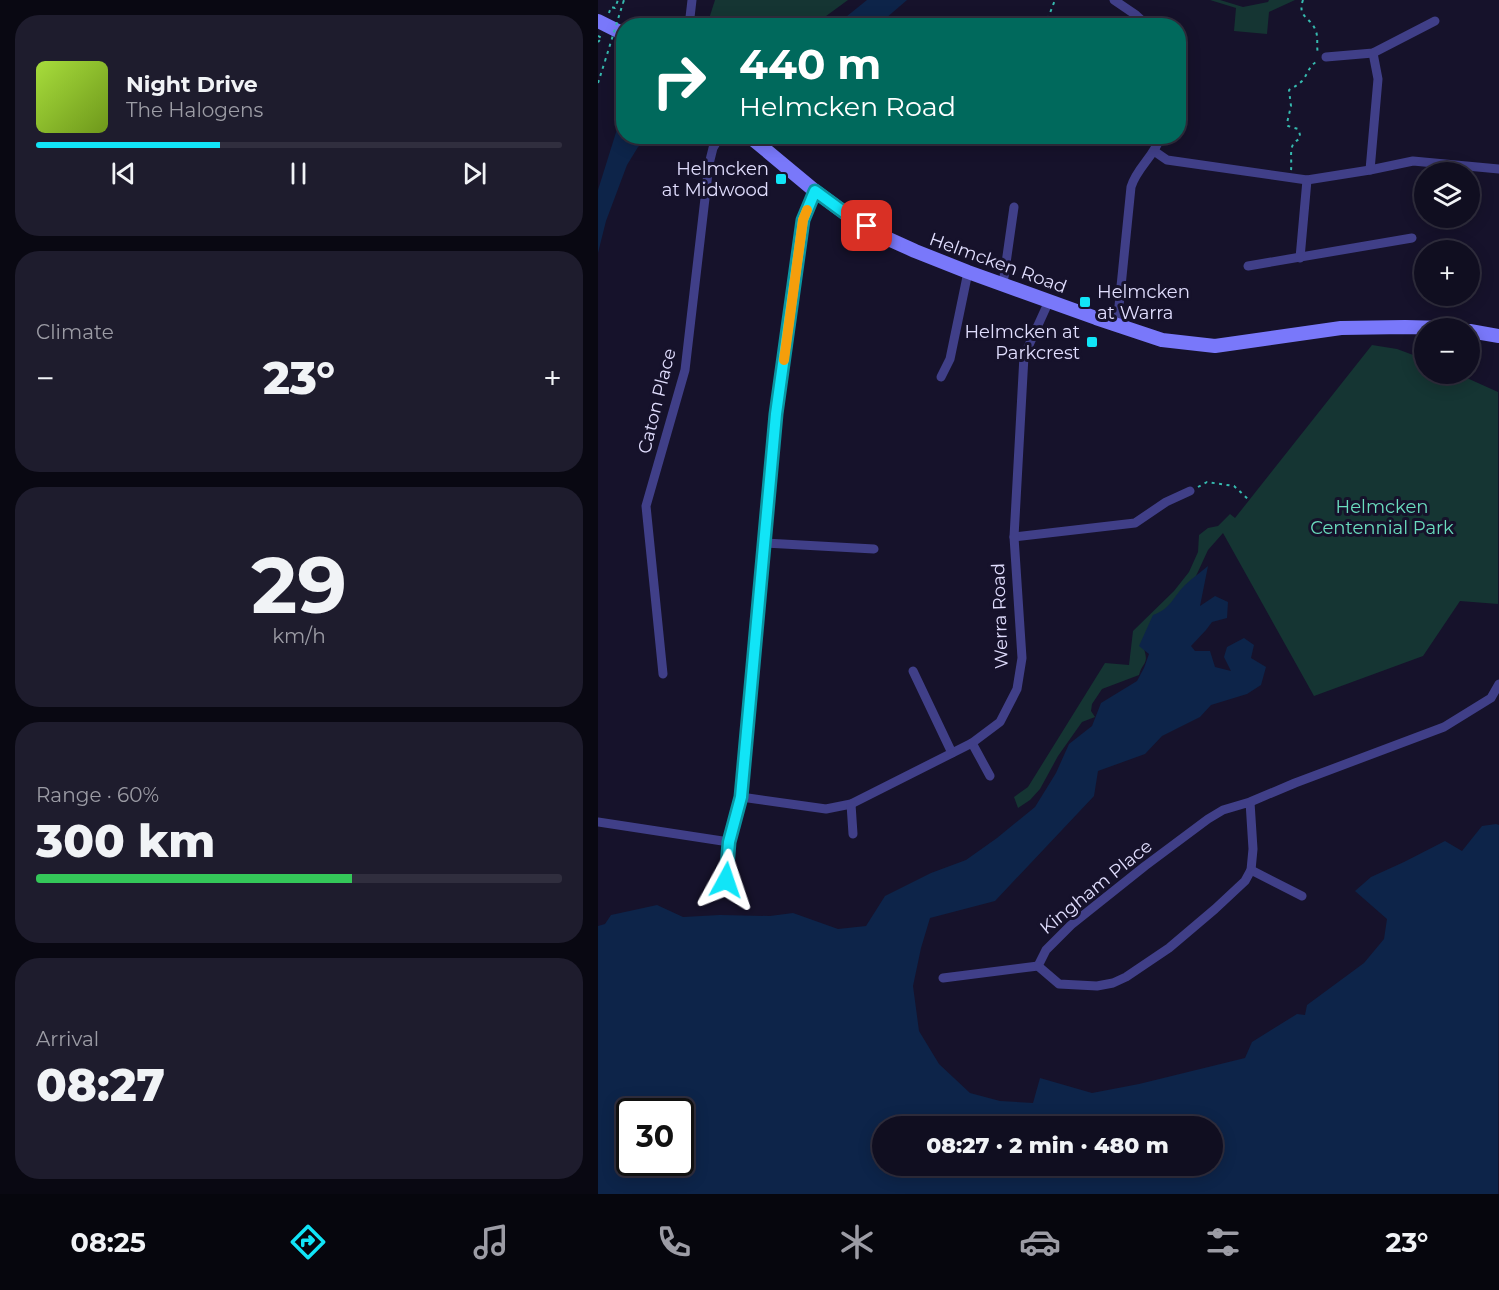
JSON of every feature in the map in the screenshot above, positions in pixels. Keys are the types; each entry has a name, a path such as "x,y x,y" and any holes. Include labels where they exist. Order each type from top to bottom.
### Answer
{"main road":[{"path":"603,18 616,28"},
{"name":"Helmcken Road","path":"759,144 815,191 849,216 884,237 968,272 1162,340 1215,346 1341,328 1414,327"},
{"path":"1480,329 1498,328"},
{"path":"1480,332 1498,336"}],"street":[{"path":"690,18 692,0"},
{"path":"1114,0 1139,18"},
{"path":"1326,57 1373,53 1435,21"},
{"path":"1369,170 1378,79 1373,53"},
{"name":"Caton Place","path":"663,674 646,506 685,370 709,164 715,144"},
{"path":"1117,326 1131,187 1134,176 1154,152 1158,144"},
{"path":"1154,152 1167,160 1308,180 1413,161 1498,169"},
{"path":"1300,258 1308,180"},
{"path":"726,880 729,842 741,797 776,414 801,231 815,191"},
{"path":"1003,284 1014,207"},
{"path":"1248,266 1412,238"},
{"path":"941,377 950,359 968,272"},
{"name":"Werra Road","path":"741,797 826,809 851,804 972,743 1000,722 1017,689 1022,658 1014,537 1024,356 1049,301"},
{"path":"1014,537 1135,523 1166,502 1190,491"},
{"path":"765,543 874,549"},
{"path":"913,671 952,753"},
{"name":"Kingham Place","path":"1038,966 1046,950 1071,925 1198,825 1223,810 1250,802 1444,727 1491,698 1498,684"},
{"path":"972,743 990,776"},
{"path":"943,978 1038,966 1059,984 1096,986 1113,983 1126,977 1169,948 1245,881 1251,870 1253,849 1250,802"},
{"path":"851,804 853,834"},
{"path":"598,822 729,842"},
{"path":"1251,870 1302,896"}],"path":[{"path":"603,18 611,7 615,9 618,0"},
{"path":"1048,18 1055,0"},
{"path":"1303,0 1302,12 1316,30 1319,54 1326,57"},
{"path":"619,18 624,1"},
{"path":"598,83 616,27"},
{"path":"598,36 602,38 598,42"},
{"path":"1290,177 1292,147 1301,135 1298,129 1288,126 1287,123 1291,110 1289,90 1301,83 1313,63 1326,57"},
{"path":"1190,491 1207,482 1234,486 1249,500"}],"green space":[{"path":"715,0 848,0 823,18 709,18"},
{"path":"1210,0 1220,0 1243,7 1269,0 1295,0 1269,12 1267,34 1234,31 1236,8"},
{"name":"Helmcken Centennial Park","path":"1372,345 1397,349 1414,355 1414,384 1480,384 1498,392 1498,604 1460,601 1423,656 1314,696 1223,533 1208,550 1196,576 1144,649 1146,661 1139,675 1102,689 1092,704 1091,711 1095,717 1082,722 1058,756 1040,789 1018,808 1014,797 1028,787 1105,663 1129,665 1133,631 1174,591 1189,572 1198,552 1199,535 1208,528 1218,526 1230,514 1235,518"}],"water":[{"path":"867,0 907,0 886,18 845,18"},
{"path":"616,132 616,144 641,144 627,165 606,221 598,253 598,190"},
{"path":"1208,566 1200,606 1215,596 1228,602 1227,618 1212,622 1191,646 1195,651 1210,651 1215,667 1231,671 1224,657 1227,647 1244,638 1254,645 1251,658 1266,667 1261,685 1247,694 1211,705 1200,717 1162,736 1145,754 1098,771 1094,796 995,901 930,918 913,986 919,1031 939,1064 970,1093 1000,1101 1033,1103 1040,1078 1092,1093 1245,1058 1252,1042 1297,1014 1305,1015 1307,1005 1364,963 1384,939 1387,919 1355,891 1371,877 1445,841 1462,851 1482,826 1496,824 1499,825 1498,1194 598,1194 598,926 605,924 611,915 657,905 683,917 770,916 793,913 838,929 866,926 885,896 931,873 966,860 1035,807 1056,773 1069,744 1092,726 1101,703 1137,681 1149,654 1139,646 1153,615 1168,606 1185,585"}],"slow traffic":[{"path":"784,360 803,220 807,210"}],"place":[{"name":"Helmcken at Midwood","path":"781,179"},
{"name":"Helmcken at Warra","path":"1085,302"},
{"name":"Helmcken at Parkcrest","path":"1092,342"}],"route":[{"path":"726,880 729,842 741,797 776,414 803,220 815,191 867,226"}]}
